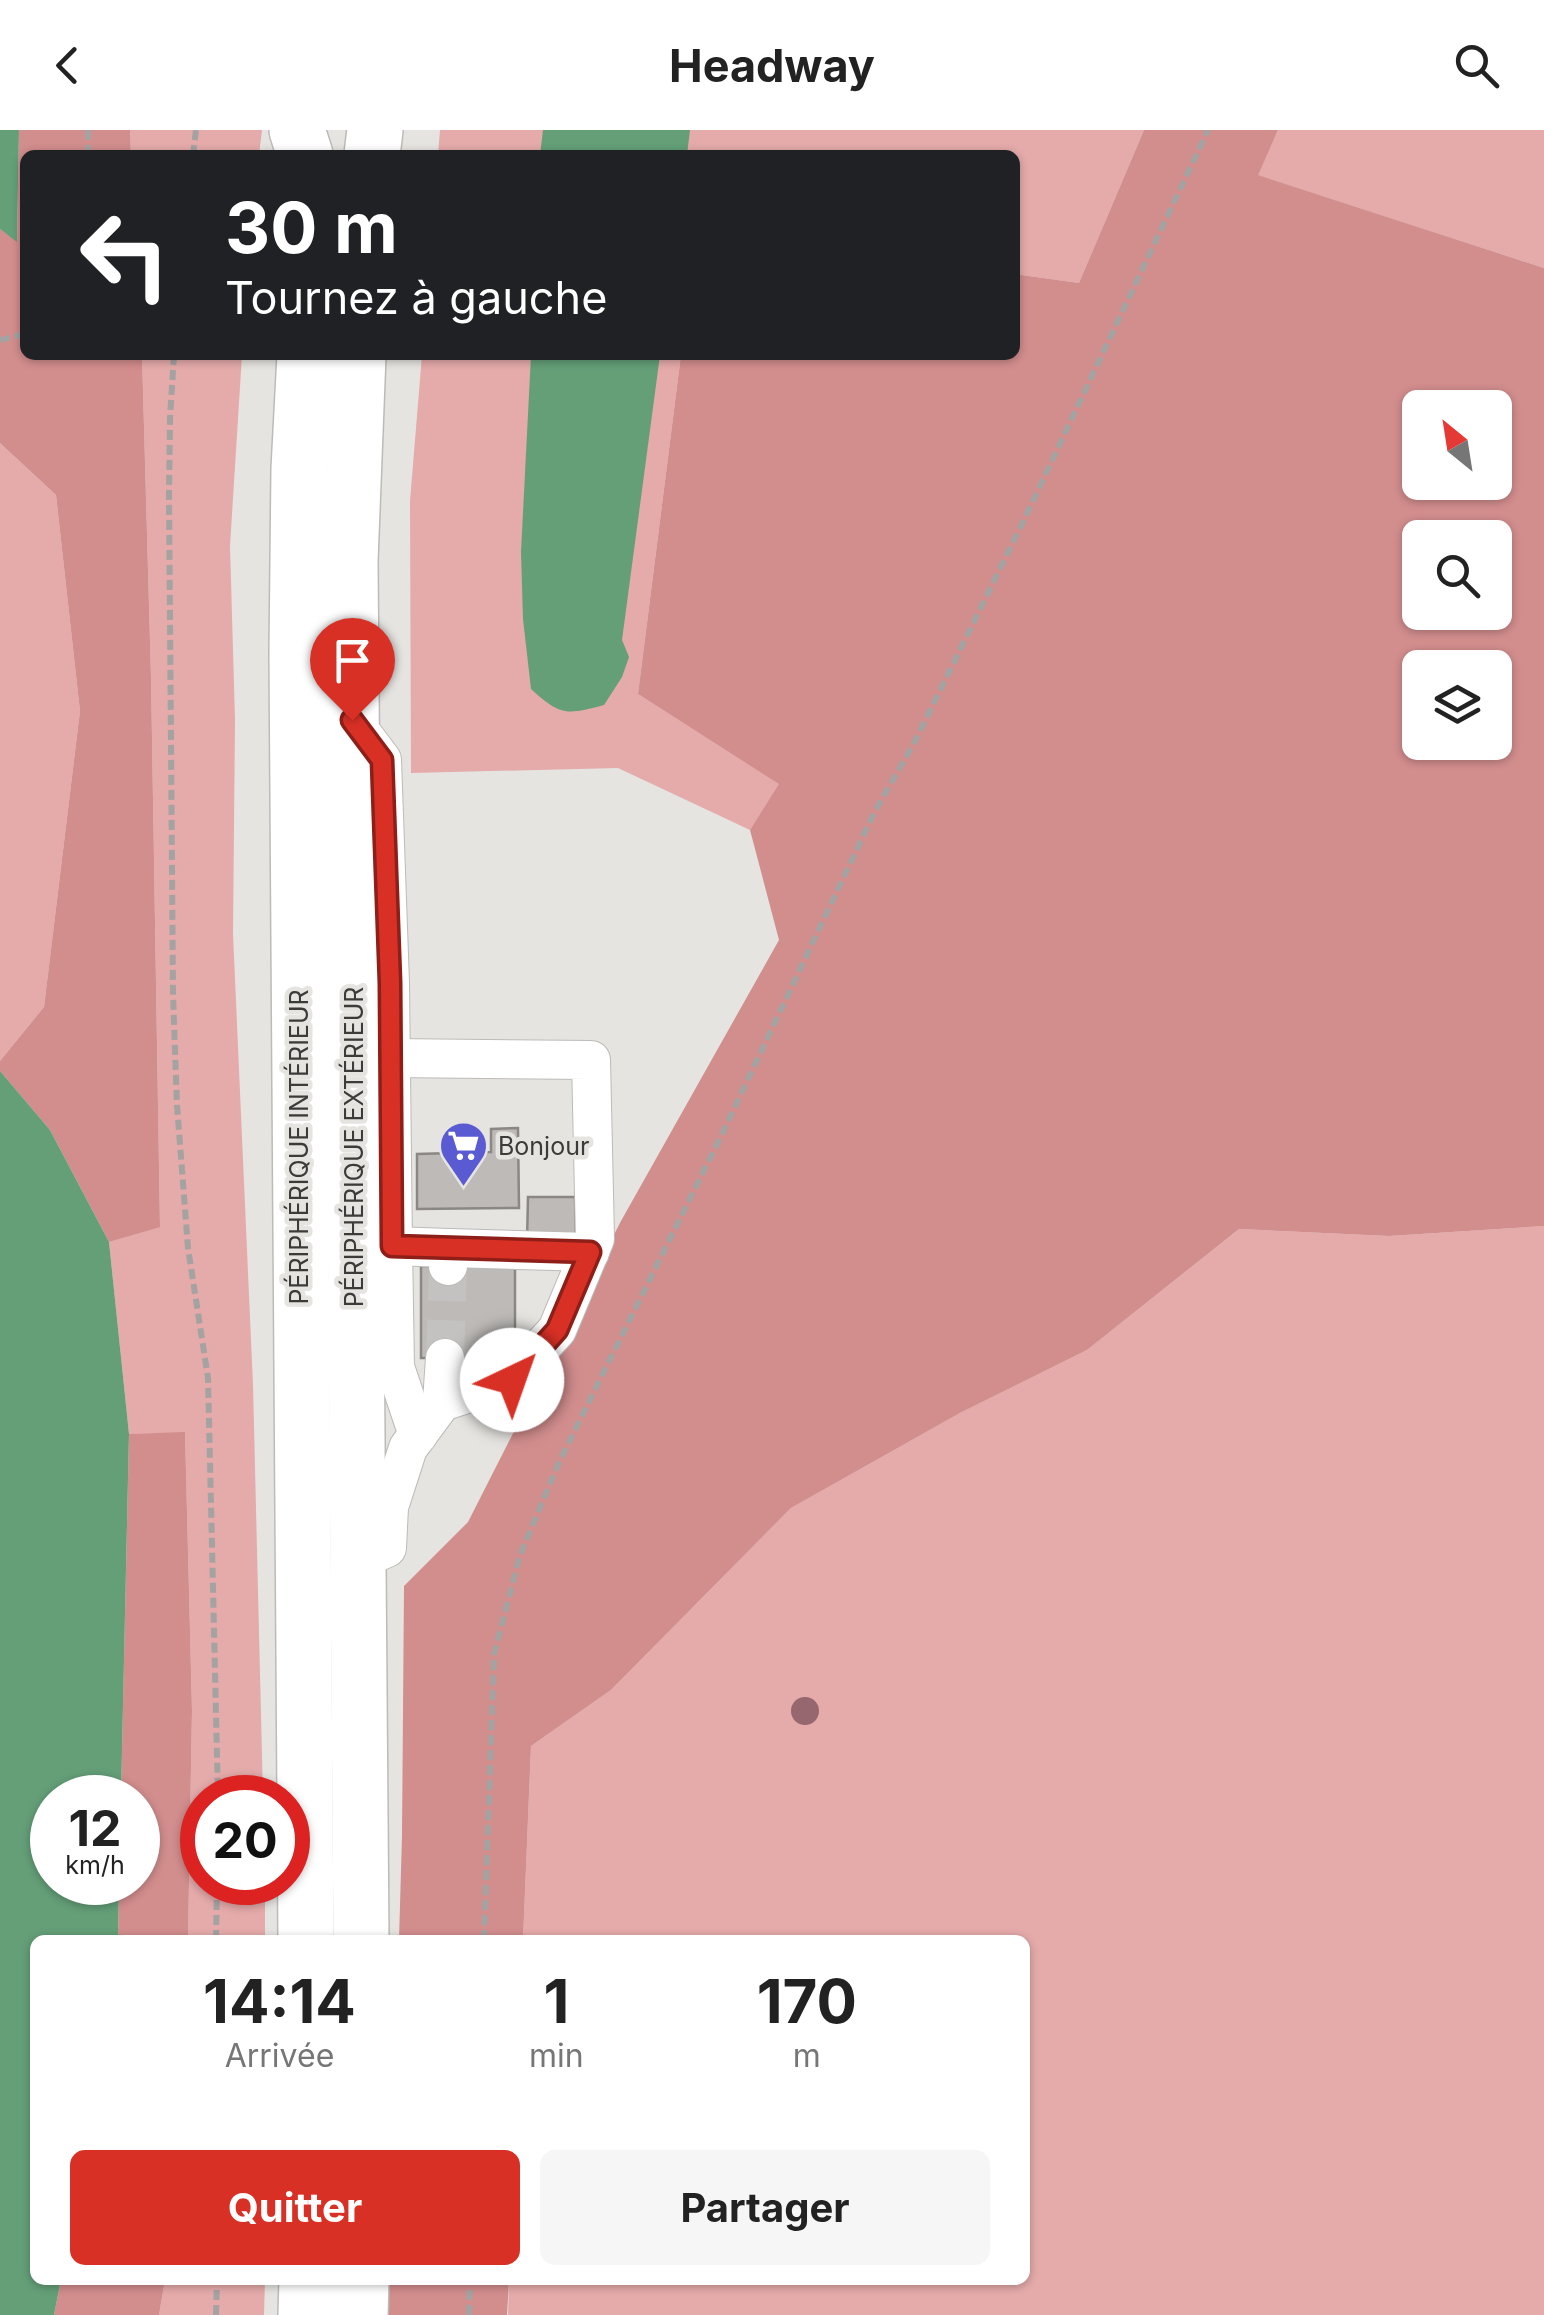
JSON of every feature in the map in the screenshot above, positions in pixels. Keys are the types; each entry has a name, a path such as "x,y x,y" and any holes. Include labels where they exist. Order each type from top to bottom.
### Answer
{"highway":[{"name":"PÉRIPHÉRIQUE INTÉRIEUR","path":"304,360 297,708 306,1935"},
{"name":"PÉRIPHÉRIQUE EXTÉRIEUR","path":"358,360 350,562 360,1935"},
{"path":"306,2285 306,2315"},
{"path":"360,2315 361,2285"}],"lane":[{"path":"352,720 382,760 394,1366 418,1435"},
{"path":"390,1058 591,1060 595,1239 557,1330 512,1380 442,1402"},
{"path":"392,1246 448,1257 590,1252"},
{"path":"357,1561 387,1548 389,1507 408,1448 442,1402 445,1358"}],"path":[{"path":"484,1935 494,1654 520,1556 575,1428 875,811 914,743 1014,541 1208,130"},
{"path":"174,360 169,476 173,996 181,1180 208,1378 217,1775"},
{"path":"216,1905 216,1935"},
{"path":"216,2315 217,2285"},
{"path":"468,2315 470,2285"}],"shaded area":[{"path":"0,130 19,130 17,242 0,229"},
{"path":"19,130 130,130 131,150 20,150 20,360 142,360 160,1227 109,1242 50,1130 0,1071 0,1061 44,1007 80,711 56,495 0,443 0,229 17,241"},
{"path":"130,130 262,130 260,150 131,150"},
{"path":"440,130 1144,130 1079,283 1020,275 1020,150 438,150"},
{"path":"543,130 690,130 688,150 541,150"},
{"path":"1144,130 1278,130 1258,175 1544,268 1544,1226 1389,1236 1239,1229 1087,1350 960,1413 791,1508 611,1690 531,1746 523,1935 399,1935 404,1586 468,1522 621,1221 779,940 750,830 779,784 638,694 680,360 1020,360 1020,275 1079,283"},
{"path":"1278,130 1544,130 1544,268 1257,175"},
{"path":"142,360 242,360 230,546 235,720 233,934 253,1385 262,1775 191,1775 185,1433 129,1434 109,1242 160,1226"},
{"path":"422,360 680,360 638,694 780,784 750,830 618,768 411,773 410,501"},
{"path":"531,360 659,360 622,640 629,657 622,677 604,705 564,711 531,689 521,552"},
{"path":"0,443 56,495 80,711 44,1007 0,1061"},
{"path":"0,1071 50,1130 109,1242 129,1434 121,1775 30,1775 30,1905 119,1905 118,1935 30,1935 30,2285 60,2285 54,2315 0,2315"},
{"path":"1544,1226 1544,2315 508,2315 509,2285 1030,2285 1030,1935 523,1935 531,1746 611,1690 791,1508 960,1413 1087,1350 1239,1229 1389,1236"},
{"path":"185,1432 192,1710 191,1775 180,1775 180,1905 189,1905 188,1935 118,1935 119,1905 160,1905 160,1775 121,1775 129,1434"},
{"path":"189,1905 265,1905 265,1935 188,1935"},
{"path":"60,2285 164,2285 159,2315 54,2315"},
{"path":"164,2285 265,2285 264,2315 159,2315"},
{"path":"389,2285 509,2285 507,2315 388,2315"}],"building":[{"path":"518,1128 519,1208 417,1209 417,1154 491,1152 491,1129"},
{"path":"528,1197 575,1197 576,1242 527,1242"},
{"path":"421,1266 515,1266 515,1358 421,1358"}],"tunnel":[{"path":"445,1358 448,1266"}],"place":[{"name":"Bonjour","path":"463,1188"}],"route":[{"path":"352,720 382,760 390,983 392,1246 590,1252 557,1330 512,1380"}]}
